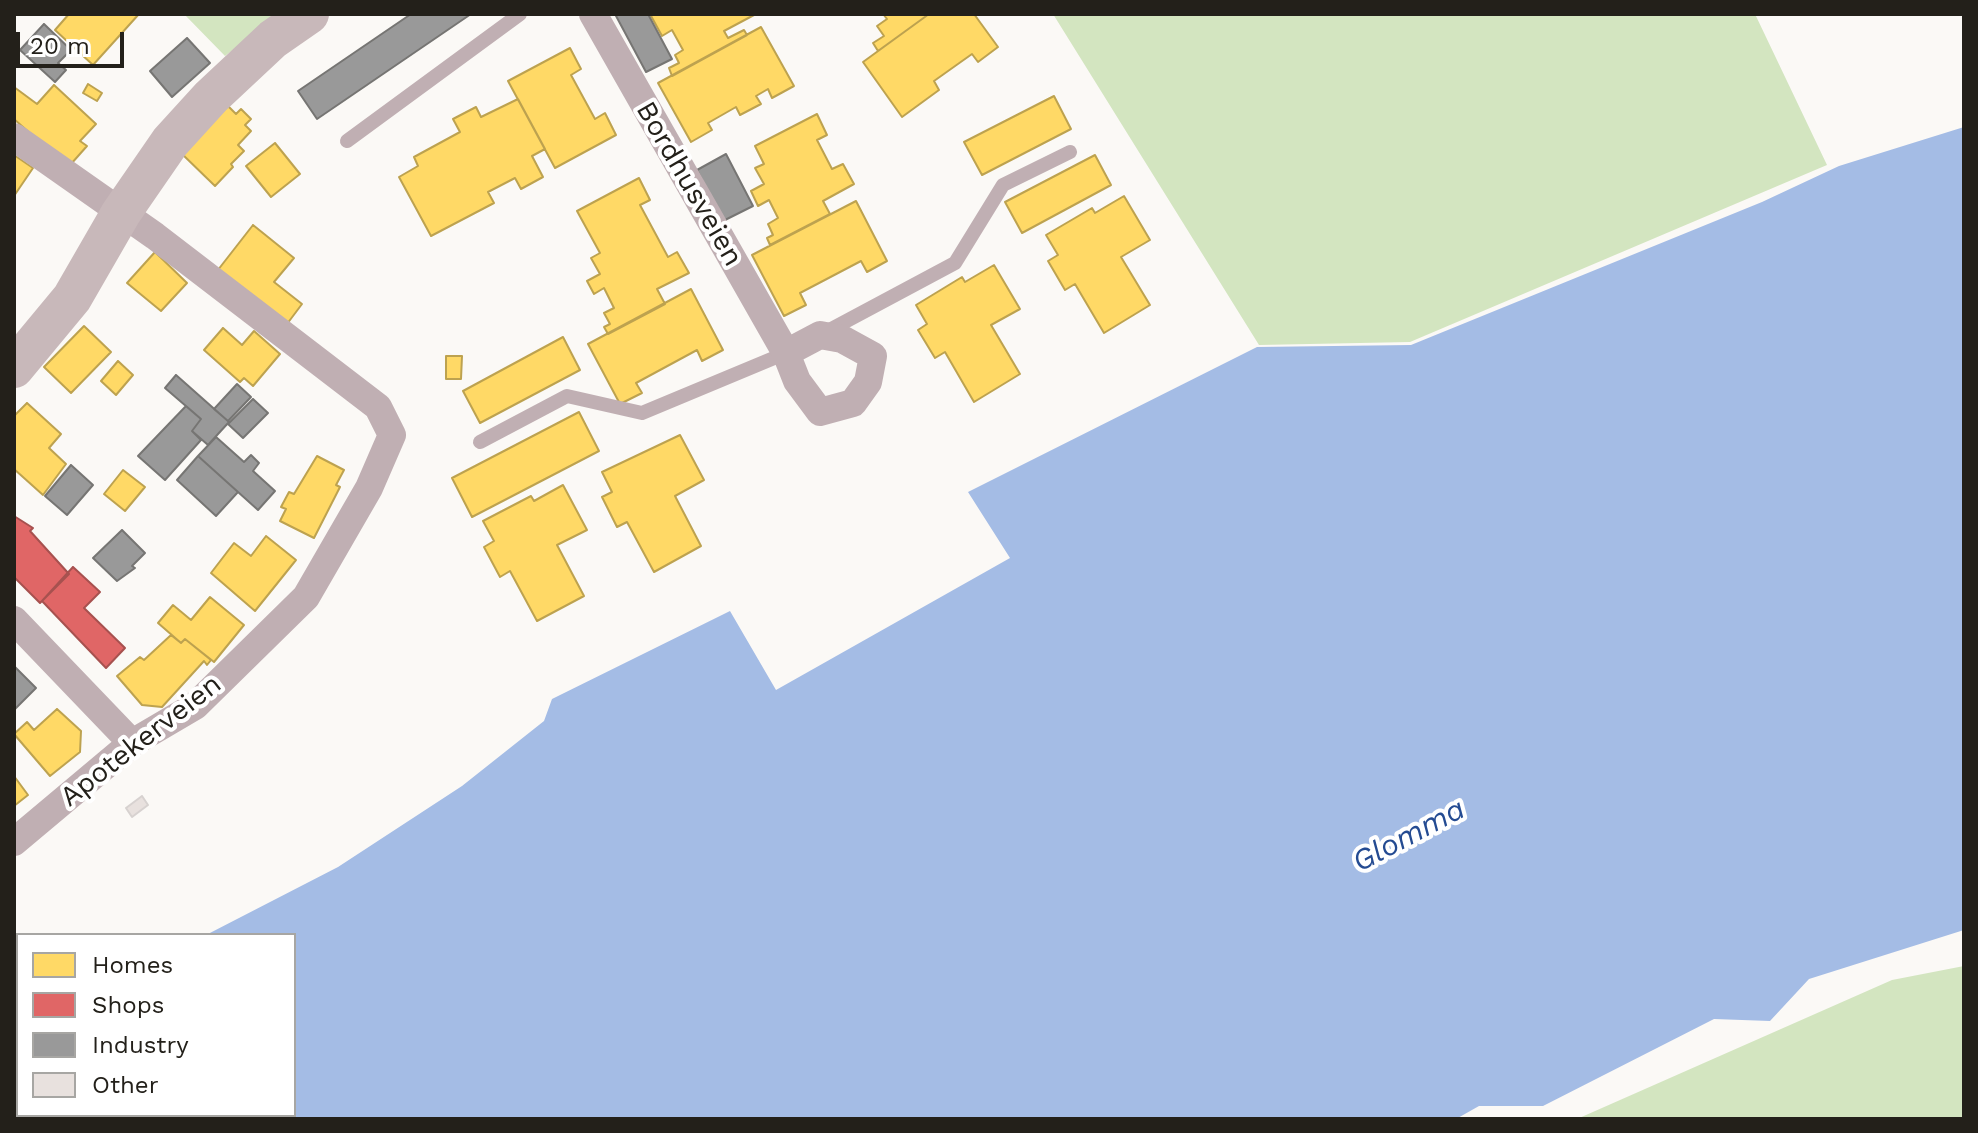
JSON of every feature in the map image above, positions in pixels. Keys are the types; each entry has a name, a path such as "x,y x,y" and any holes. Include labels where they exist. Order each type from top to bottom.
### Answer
{"main road":[{"path":"14,368 72,298 121,213 170,142 211,97 273,39 309,14"}],"street":[{"name":"Bordhusveien","path":"593,14 786,353 797,381 820,412 853,403 868,382 873,356 842,339 820,335"},
{"path":"14,137 121,213"},
{"name":"Apotekerveien","path":"14,842 132,743 195,706 306,597 369,488 392,435 378,407 121,213"},
{"path":"786,353 820,335"},
{"path":"14,620 132,743"}],"lane":[{"path":"347,141 520,14"},
{"path":"820,335 955,263 1003,185 1070,152"},
{"path":"480,442 567,396 642,413 723,389 786,353"}],"green space":[{"path":"184,14 280,14 225,56"},
{"path":"1053,14 1755,14 1827,165 1410,342 1259,345"},
{"path":"1964,966 1964,1119 1577,1119 1892,980"}],"water":[{"name":"Glomma","path":"1964,127 1964,930 1809,979 1770,1021 1714,1019 1543,1106 1479,1106 1456,1119 14,1119 14,952 16,1117 296,1117 296,933 210,933 338,867 462,786 544,721 552,699 730,611 776,690 1010,558 968,492 1257,347 1411,345 1762,202 1839,166"}],"building: Homes":[{"path":"69,14 139,14 93,65 55,30"},
{"path":"650,14 754,15 724,31 728,38 744,30 747,35 672,76 669,68 679,63 675,55 683,50 672,30 662,36"},
{"path":"883,14 929,14 878,51 873,43 884,36 877,26 887,19"},
{"path":"929,14 974,14 998,47 978,62 972,54 934,81 939,90 902,117 863,62"},
{"path":"761,27 794,86 772,98 768,89 756,96 761,104 740,115 736,107 708,123 712,130 691,142 658,83"},
{"path":"570,48 581,69 571,75 595,119 605,113 616,135 555,168 508,81"},
{"path":"88,84 102,93 97,101 83,93"},
{"path":"54,85 96,124 80,141 87,146 71,164 61,161 14,119 14,87 37,104"},
{"path":"1054,96 1071,129 982,175 964,142"},
{"path":"518,99 545,149 532,156 543,177 521,189 515,178 488,192 494,203 431,236 399,177 418,166 414,157 460,132 453,119 476,107 481,117"},
{"path":"228,106 236,114 241,109 251,119 245,125 251,131 238,145 244,151 215,186 181,153"},
{"path":"817,114 827,135 817,140 832,169 843,164 854,184 823,201 830,214 770,245 767,238 773,235 768,224 778,218 769,200 758,206 751,191 764,184 755,168 764,164 755,146"},
{"path":"275,143 300,174 271,197 246,166"},
{"path":"14,155 33,168 14,196"},
{"path":"1095,155 1111,185 1022,233 1005,202"},
{"path":"639,178 650,200 640,205 668,257 677,252 689,273 657,289 665,304 608,334 604,327 610,324 604,313 614,308 604,288 594,294 587,281 600,274 591,258 600,253 577,211"},
{"path":"1124,196 1150,240 1121,257 1150,305 1104,333 1075,284 1065,290 1048,261 1058,255 1046,235 1092,208 1095,213"},
{"path":"856,201 887,261 867,272 861,261 800,293 806,305 784,316 752,255"},
{"path":"253,225 294,258 274,282 302,304 284,328 214,275"},
{"path":"155,252 187,283 161,311 127,283"},
{"path":"994,265 1020,309 991,325 1020,374 974,402 945,352 935,358 918,330 927,324 916,305 962,277 965,282"},
{"path":"691,289 723,350 702,361 697,350 636,383 642,393 620,404 588,344"},
{"path":"84,326 111,352 71,393 44,367"},
{"path":"223,328 242,345 254,331 280,354 253,386 244,378 240,382 204,350"},
{"path":"563,337 580,370 480,423 463,391"},
{"path":"446,356 462,356 461,379 446,379"},
{"path":"118,361 133,375 116,395 101,381"},
{"path":"27,403 61,434 49,448 66,464 43,495 14,469 14,416"},
{"path":"579,412 599,451 472,517 452,478"},
{"path":"680,435 704,480 675,496 701,546 654,572 627,522 617,527 602,497 612,492 602,472"},
{"path":"317,456 344,470 336,485 340,487 314,538 280,521 286,509 281,507 289,492 294,494"},
{"path":"123,470 145,487 125,511 104,494"},
{"path":"563,485 587,530 557,545 584,596 537,621 510,571 500,577 484,547 494,541 483,521 531,496 534,501"},
{"path":"266,536 296,560 255,611 211,573 234,543 251,556"},
{"path":"210,597 244,625 214,662 185,639 181,643 158,623 173,605 191,620"},
{"path":"171,635 181,643 185,639 211,660 207,665 204,661 162,707 142,705 117,676 140,657 144,660"},
{"path":"57,709 81,731 80,752 50,776 14,734 27,722 34,730"},
{"path":"14,776 28,795 14,806"}],"building: Shops":[{"path":"14,516 33,528 30,531 69,574 40,603 14,577"},
{"path":"73,567 100,592 84,608 125,648 106,668 42,601"}],"building: Industry":[{"path":"411,14 471,14 317,119 298,91"},
{"path":"615,14 648,14 672,59 646,72"},
{"path":"44,24 71,50 58,63 66,70 55,82 20,50"},
{"path":"187,38 210,63 172,97 150,71"},
{"path":"726,154 753,206 723,221 697,170"},
{"path":"176,375 229,422 208,445 192,431 201,419 165,388"},
{"path":"237,384 251,397 228,421 214,409"},
{"path":"253,399 268,413 243,438 228,424"},
{"path":"186,406 201,419 192,431 201,440 165,480 138,456"},
{"path":"216,437 244,462 251,455 259,463 253,471 275,491 258,510 198,456"},
{"path":"198,456 238,492 216,516 177,480"},
{"path":"71,465 93,485 67,515 45,496"},
{"path":"122,530 145,553 132,566 135,568 117,581 93,558"},
{"path":"14,666 36,688 15,709 14,708"}],"building: Other":[{"path":"142,796 148,805 132,817 126,808"}]}
